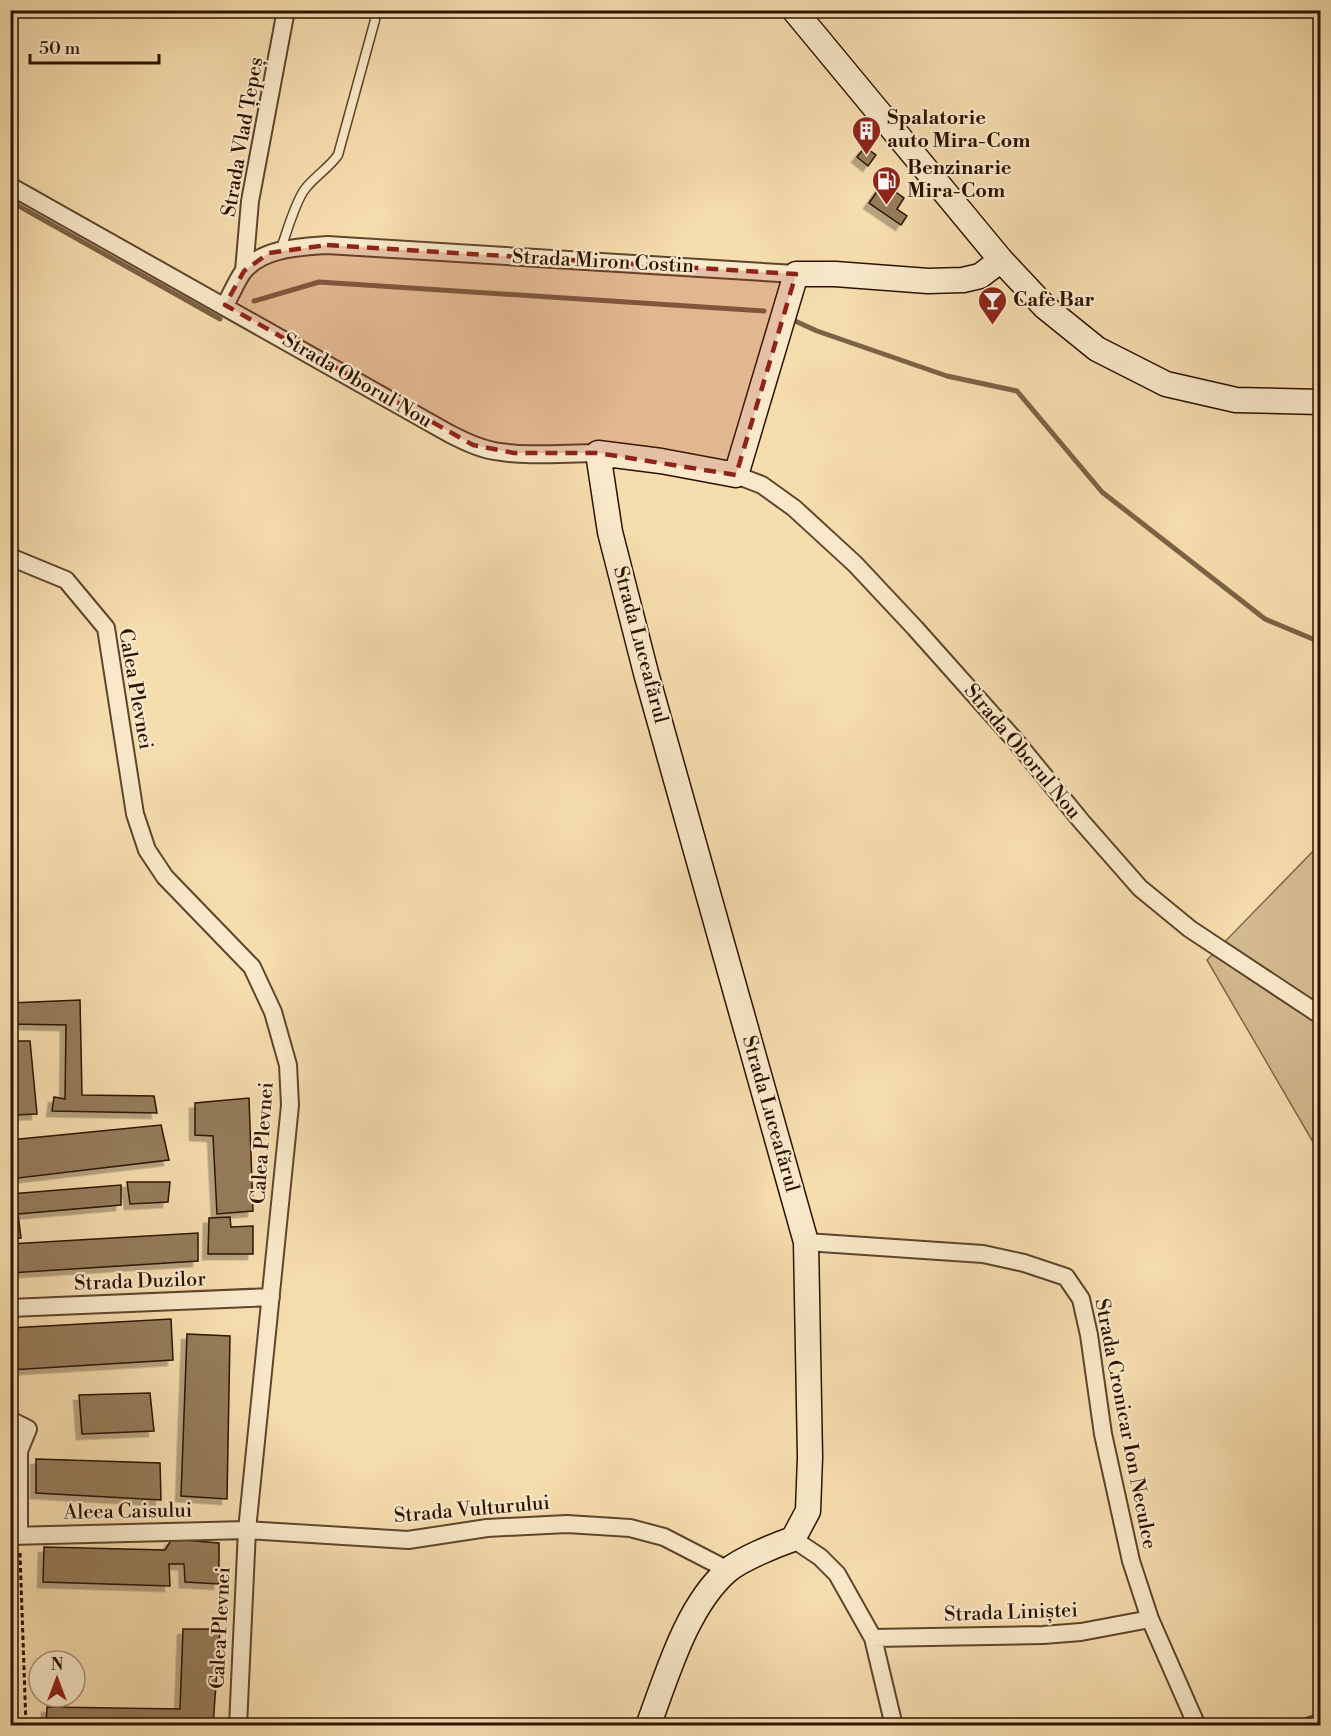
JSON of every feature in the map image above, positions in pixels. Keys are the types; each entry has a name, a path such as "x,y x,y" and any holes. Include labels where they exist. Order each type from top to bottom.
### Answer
{"street":[{"name":"Strada Vlad Țepeș","path":"244,271 250,201 286,10"},
{"path":"794,10 1002,260 1045,307 1097,350 1166,384 1236,400 1320,402"},
{"name":"Strada Oborul Nou","path":"10,186 473,445 514,453 598,453 661,460 736,475 762,484 794,508 855,564 915,628 1140,888 1190,929 1320,1015"},
{"name":"Strada Miron Costin","path":"225,305 244,271 269,253 297,247 327,245 928,281 963,280 980,276 1002,260"},
{"path":"736,475 796,274"},
{"name":"Strada Luceafărul","path":"598,453 610,532 646,673 806,1242 810,1457 808,1511 794,1539"},
{"name":"Calea Plevnei","path":"10,557 66,580 106,628 135,814 147,850 165,877 252,967 273,1012 288,1065 290,1106 247,1530 238,1725"},
{"name":"Strada Cronicar Ion Neculce","path":"806,1242 983,1254 1024,1263 1066,1277 1081,1299 1089,1335 1103,1434 1131,1561 1150,1619 1197,1725"},
{"name":"Strada Duzilor","path":"10,1308 271,1298"},
{"path":"10,1420 28,1429 19,1451 15,1536"},
{"name":"Strada Vulturului","path":"247,1530 408,1540 487,1527 567,1524 630,1528 664,1537 728,1570"},
{"name":"Aleea Caisului","path":"15,1536 247,1530"},
{"path":"648,1725 683,1637 701,1602 728,1570 771,1547 794,1539 820,1557 837,1574 873,1638 894,1725"},
{"name":"Strada Liniștei","path":"873,1638 1043,1635 1081,1632 1150,1619"},
{"path":"1310,1725 1320,1723"}],"lane":[{"path":"279,251 303,191 331,165 338,155 375,20 373,10"}],"path":[{"path":"15,1536 26,1725"}],"highlighted area":[{"path":"327,245 796,274 736,475 598,453 514,453 473,445 225,305 244,271 269,253"}],"shaded area":[{"path":"1320,844 1320,1154 1207,960"}],"building":[{"name":"Spalatorie auto Mira-Com","path":"865,147 876,155 868,166 857,157"},
{"name":"Benzinarie Mira-Com","path":"883,183 904,198 897,209 907,216 901,225 869,203"},
{"path":"80,1000 82,1095 154,1096 157,1113 52,1111 54,1097 65,1099 66,1025 10,1024 10,1003"},
{"path":"10,1041 30,1041 37,1114 14,1115"},
{"path":"249,1098 253,1211 217,1214 213,1136 195,1135 195,1103"},
{"path":"161,1125 169,1160 10,1179 10,1140"},
{"path":"127,1182 170,1182 168,1202 130,1204"},
{"path":"121,1185 121,1205 18,1214 21,1238 10,1239 10,1194"},
{"path":"230,1217 231,1227 253,1226 253,1254 208,1254 209,1218"},
{"path":"198,1233 198,1261 10,1273 10,1244"},
{"path":"171,1319 173,1360 10,1370 10,1328"},
{"path":"187,1334 230,1336 227,1499 181,1496"},
{"path":"150,1393 154,1431 82,1434 79,1395"},
{"path":"36,1459 160,1463 161,1500 36,1493"},
{"path":"172,1539 219,1543 219,1584 185,1582 184,1564 169,1564 170,1586 43,1582 44,1547 165,1550"},
{"path":"183,1629 220,1629 213,1726 46,1726 47,1709 180,1709"},
{"path":"10,1707 15,1707 15,1726 10,1726"}],"waterway":[{"path":"10,201 220,319"},
{"path":"254,301 319,282 764,311"},
{"path":"795,321 817,331 947,376 1017,391 1102,492 1265,619 1320,642"}],"place":[{"name":"Spalatorie auto Mira-Com","path":"866,156"},
{"name":"Benzinarie Mira-Com","path":"886,206"},
{"name":"Cafe Bar","path":"992,326"}]}
